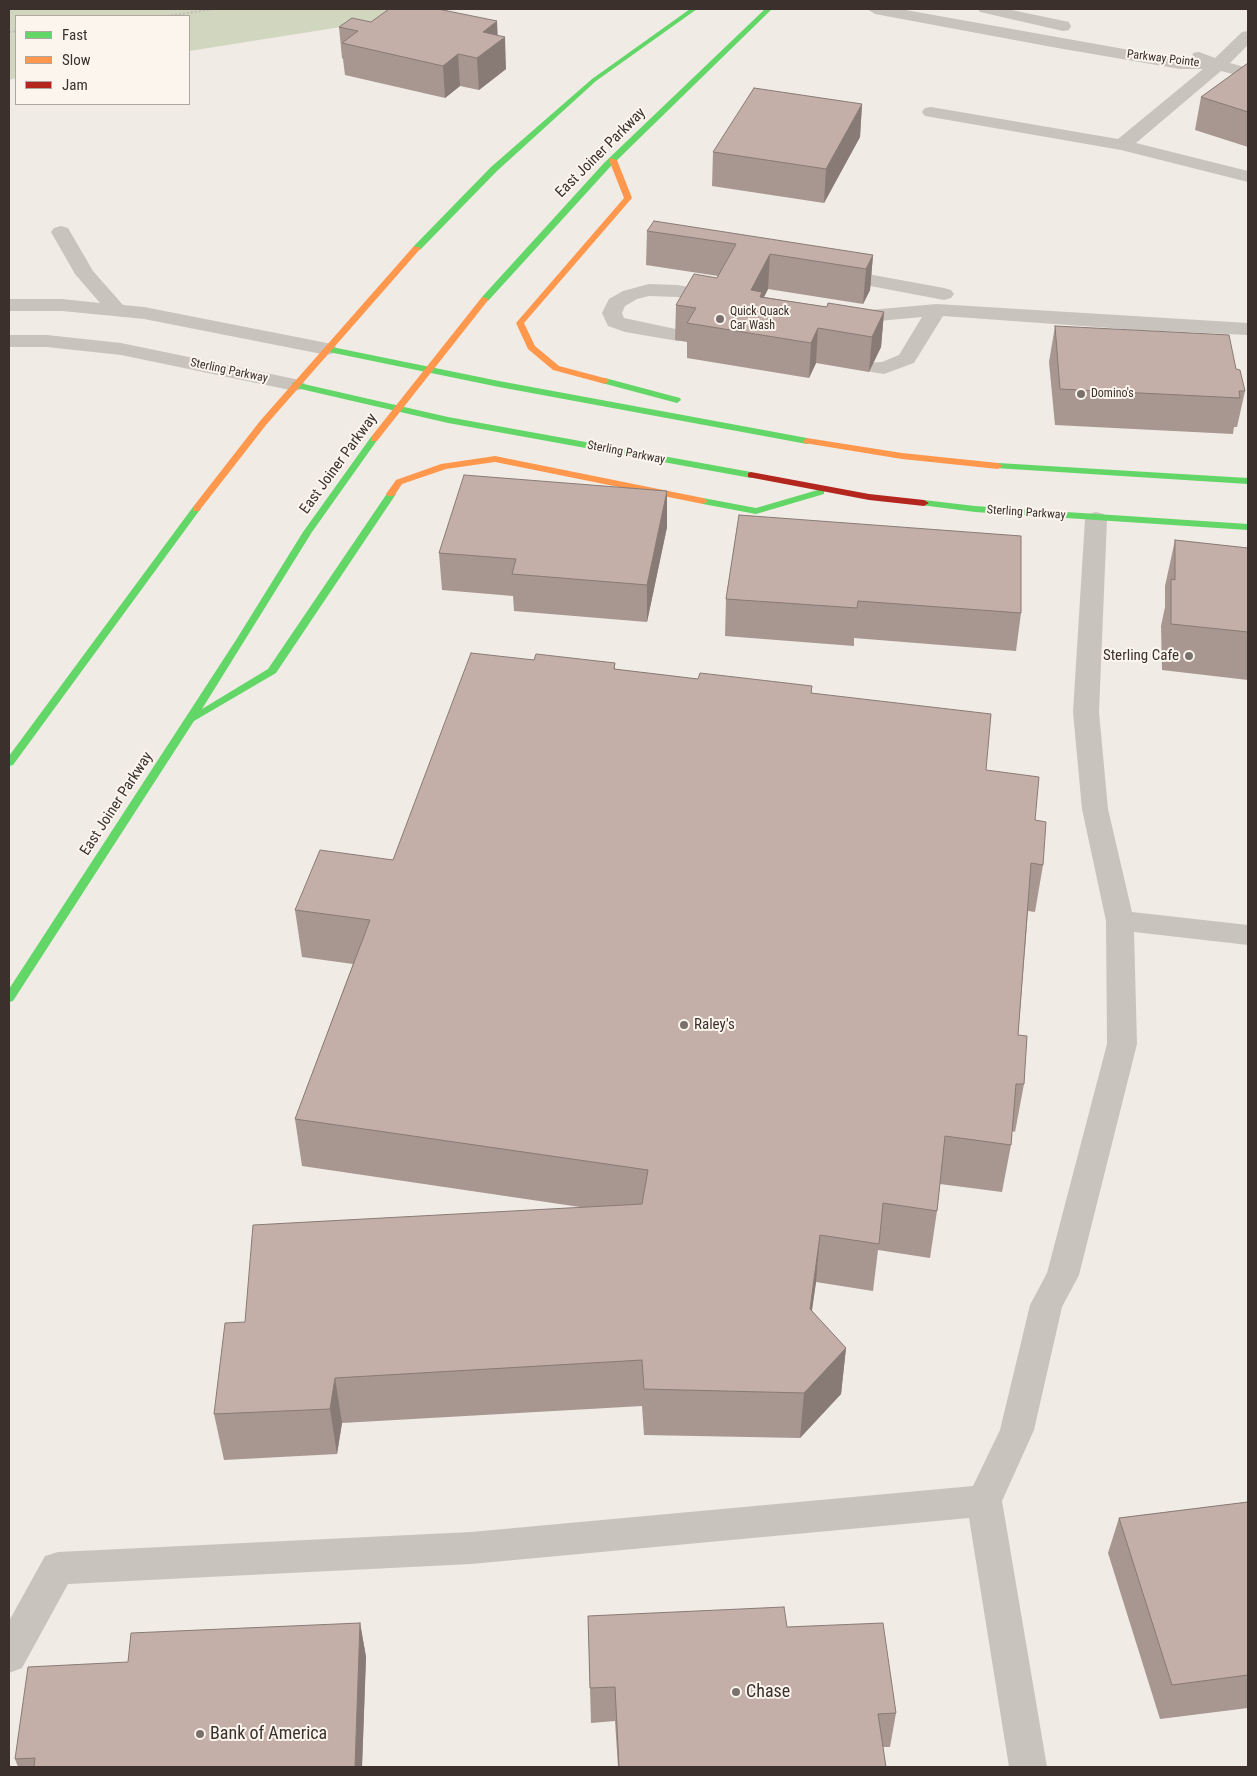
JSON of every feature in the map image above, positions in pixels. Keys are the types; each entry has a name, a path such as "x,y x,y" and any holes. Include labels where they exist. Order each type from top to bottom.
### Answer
{"main road":[{"path":"9,763 191,516 295,385 396,268 494,169 594,80 694,9"},
{"name":"East Joiner Parkway","path":"9,998 308,532 372,442 508,272 614,160 770,9"},
{"path":"614,160 628,198 520,323 531,347 556,368 689,403"},
{"path":"327,349 430,370 860,449 989,465 1248,481"},
{"name":"Sterling Parkway","path":"295,385 448,420 828,490 975,509 1096,519 1248,527"},
{"path":"737,416 860,449"},
{"path":"188,721 272,671 400,482 426,472 444,466 495,459 756,512 828,490"}],"lane":[{"name":"Parkway Pointe","path":"875,9 1180,64 1216,64"},
{"name":"Parkway Pointe","path":"986,9 1188,52 1216,64"},
{"path":"1122,145 1187,92 1248,36"},
{"path":"1216,64 1248,73"},
{"path":"931,112 1122,145 1248,177"},
{"path":"61,232 85,274 117,310"},
{"path":"816,270 941,302 1138,324 1248,329"},
{"path":"678,335 625,326 615,322 612,313 616,303 630,295 649,290 677,291 723,299"},
{"path":"824,318 941,302"},
{"path":"872,367 884,368 907,359 941,302"},
{"path":"9,305 62,305 144,313 327,349"},
{"name":"Sterling Parkway","path":"9,341 47,341 121,349 295,385"},
{"path":"1028,1767 984,1501 1017,1430 1046,1305 1063,1275 1122,1044 1120,921 1094,809 1086,712 1096,519"},
{"path":"1120,921 1248,935"},
{"path":"9,1656 58,1568 471,1548 984,1501"}],"path":[{"path":"174,15 215,9"}],"green space":[{"path":"9,9 455,9 190,51 190,15 15,15 15,78 9,80"}],"building":[{"path":"389,9 438,9 497,21 483,32 505,37 477,58 458,54 443,66 342,43 358,31 339,27 352,18 371,22"},
{"path":"1248,63 1248,112 1201,97"},
{"path":"754,88 862,104 826,169 713,152"},
{"path":"654,221 873,255 866,269 770,254 751,290 762,292 760,297 827,307 828,303 884,312 872,337 818,328 811,343 687,323 696,308 676,305 694,274 717,278 736,244 647,231"},
{"path":"1055,326 1229,335 1236,369 1240,370 1245,391 1239,391 1240,398 1060,389"},
{"path":"464,475 667,491 647,585 512,574 516,559 439,553"},
{"path":"739,515 1021,536 1021,613 858,601 857,608 726,599"},
{"path":"1175,540 1248,548 1248,632 1171,624 1171,579 1175,580"},
{"name":"Raley's","path":"471,653 534,660 536,654 615,663 614,669 698,679 700,673 812,686 811,693 991,714 986,770 1039,777 1035,820 1046,822 1043,865 1031,863 1018,1035 1027,1036 1024,1084 1016,1084 1011,1145 945,1136 937,1211 883,1203 879,1244 820,1235 810,1309 846,1348 804,1393 644,1389 642,1360 335,1378 330,1409 214,1414 225,1323 245,1322 253,1225 642,1204 648,1170 295,1119 370,920 295,910 320,850 393,860"},
{"path":"1248,1502 1248,1675 1172,1685 1119,1518"},
{"name":"Chase","path":"784,1607 787,1627 883,1623 896,1713 878,1714 886,1767 619,1767 615,1687 590,1688 588,1616"},
{"name":"Bank of America","path":"360,1623 355,1767 34,1767 35,1758 15,1759 28,1667 128,1662 131,1633"}],"traffic: fast":[{"path":"417,248 494,169 594,80 694,9"},
{"path":"485,299 607,165 769,9"},
{"path":"327,349 499,384 807,441"},
{"path":"605,381 677,400"},
{"path":"295,385 448,420 751,475"},
{"path":"9,998 241,640 308,532 374,439"},
{"path":"998,466 1248,481"},
{"path":"703,501 756,511 821,492"},
{"path":"194,718 272,671 391,494"},
{"path":"924,503 975,509 1248,527"},
{"path":"9,763 196,509"}],"traffic: slow":[{"path":"605,381 556,368 531,347 520,323 628,198 613,160"},
{"path":"196,509 263,423 417,248"},
{"path":"374,439 485,299"},
{"path":"807,441 902,456 998,466"},
{"path":"391,494 399,482 444,466 495,459 703,501"}],"traffic: jam":[{"path":"751,475 869,497 924,503"}],"place":[{"name":"Quick Quack Car Wash","path":"720,319"},
{"name":"Domino's","path":"1081,394"},
{"name":"Sterling Cafe","path":"1189,656"},
{"name":"Raley's","path":"684,1025"},
{"name":"Chase","path":"736,1692"},
{"name":"Bank of America","path":"200,1734"}]}
